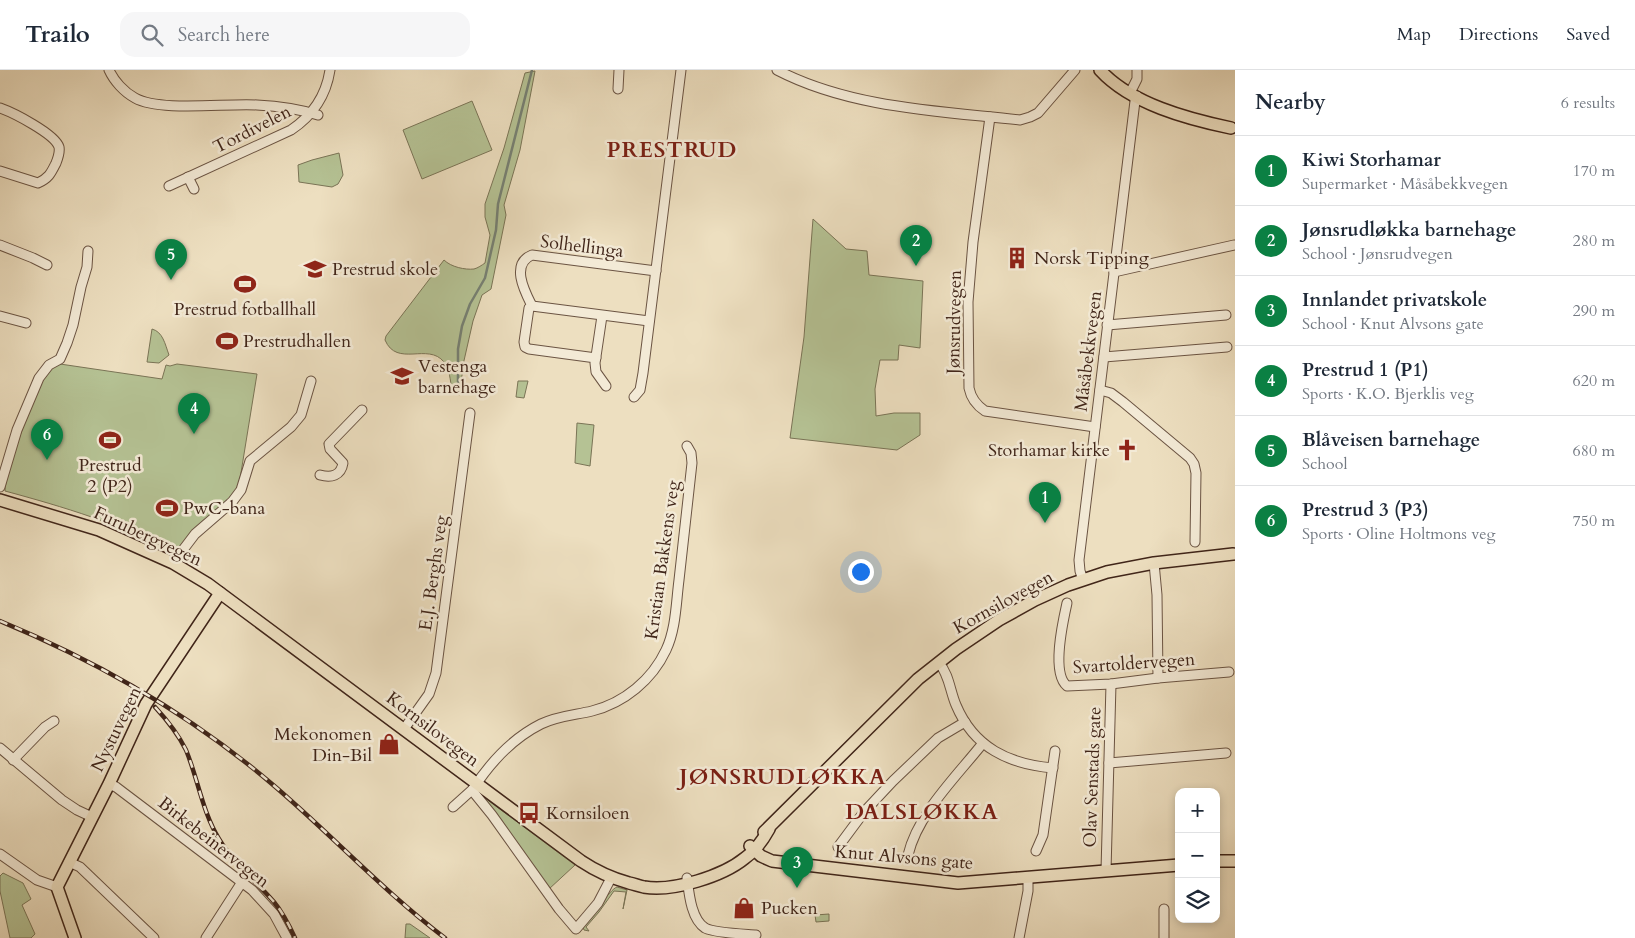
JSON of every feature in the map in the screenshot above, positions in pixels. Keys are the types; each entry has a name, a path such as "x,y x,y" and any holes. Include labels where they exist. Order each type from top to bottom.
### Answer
{"main road":[{"path":"1100,70 1114,83 1134,95 1180,115 1199,122 1234,128"},
{"name":"Furubergvegen","path":"0,500 99,530 173,563 220,593"},
{"name":"Kornsilovegen","path":"220,593 404,729 475,786 581,861 611,878 644,887 656,888 707,878 737,864 769,829 918,680 966,641 999,620 1035,600 1107,572 1154,563 1234,553"},
{"name":"Nystuvegen","path":"58,888 152,693 220,593"},
{"name":"Knut Alvsons gate","path":"752,848 765,858 779,862 948,882 1175,865"},
{"path":"1220,861 1235,861"},
{"path":"58,888 75,938"}],"street":[{"path":"109,70 117,84 126,92 135,98 149,103 176,106 258,105 314,114"},
{"name":"Tordivelen","path":"169,186 291,130 302,123 314,114 326,87 330,70"},
{"path":"618,89 620,70"},
{"path":"634,397 640,390 643,373 682,70"},
{"path":"777,70 808,85 864,101 1020,120 1030,118 1038,113 1075,70"},
{"name":"Måsåbekkvegen","path":"1083,580 1079,560 1135,101 1137,70"},
{"path":"0,108 21,117 50,135 59,147 51,174 43,181 38,183 0,171"},
{"name":"Jønsrudvegen","path":"990,117 973,242 968,302 969,388 971,394 976,404 985,411 1095,427"},
{"path":"188,177 194,189"},
{"path":"0,245 46,265"},
{"path":"1114,272 1234,245"},
{"path":"0,487 17,430 31,396 44,371 49,365 60,359 67,343 87,267 88,251"},
{"name":"Solhellinga","path":"532,306 523,286 521,273 524,261 532,255 656,271"},
{"path":"596,358 525,347 528,311 532,306 649,321"},
{"path":"1107,325 1226,315"},
{"path":"0,316 26,323"},
{"path":"602,316 596,372 606,386"},
{"path":"1104,357 1227,347"},
{"path":"173,563 195,534 232,502 241,490 248,473 250,461 291,428 301,416 312,382"},
{"path":"1100,390 1111,393 1190,458 1194,464 1196,473 1195,542"},
{"path":"320,475 332,477 336,476 341,470 343,463 330,449 329,444 362,410"},
{"name":"E.J. Berghs veg","path":"404,729 429,694 436,673 470,413"},
{"name":"Kristian Bakkens veg","path":"475,786 500,755 530,730 560,717 591,711 615,702 636,689 655,668 666,650 674,622 692,463 691,453 687,446"},
{"path":"1154,563 1157,596 1158,678"},
{"name":"Svartoldervegen","path":"1067,602 1059,658 1061,678 1067,686 1111,684 1229,672"},
{"path":"938,663 944,670 955,703 965,722 983,742 994,752 1012,761 1032,766 1053,768"},
{"name":"Olav Senstads gate","path":"1106,871 1111,684"},
{"path":"13,760 45,727 54,721"},
{"path":"838,847 864,812 892,781 938,738 965,722"},
{"path":"908,855 913,837 924,818 983,742"},
{"path":"0,748 77,810 92,817"},
{"path":"1036,851 1043,835 1055,751"},
{"path":"1109,763 1226,753"},
{"name":"Birkebeinervegen","path":"109,784 116,787 252,890 267,906 287,938"},
{"path":"475,786 475,794 558,909 576,929 598,903 611,878"},
{"name":"Kornsilovegen","path":"453,807 475,786"},
{"path":"0,854 37,880 58,888"},
{"path":"69,862 80,867 154,938"},
{"path":"1019,938 1028,891 1028,877"},
{"path":"687,881 696,918 705,928 756,935"},
{"path":"206,938 242,882"},
{"path":"1164,909 1164,938"}],"green space":[{"path":"535,71 520,150 504,205 506,215 491,289 482,295 473,321 463,365 460,395 452,389 448,368 437,356 397,352 390,348 385,340 386,336 444,260 458,268 466,269 475,269 485,263 490,235 485,217 485,204 504,148 525,73"},
{"path":"472,101 492,150 422,179 403,130"},
{"path":"339,153 343,175 338,184 332,187 299,182 298,165"},
{"path":"813,219 846,249 867,251 869,275 923,281 920,348 899,345 898,360 880,360 875,389 876,416 894,413 920,413 920,435 897,450 790,438 804,337"},
{"path":"152,329 161,336 169,355 159,363 147,362"},
{"path":"60,364 162,379 166,365 177,364 257,374 239,485 230,498 189,535 175,553 134,533 92,517 5,491 10,467 37,391 49,369"},
{"path":"518,381 528,381 524,398 516,397"},
{"path":"577,423 594,425 590,466 575,463"},
{"path":"485,798 575,865 549,889 484,800"},
{"path":"3,873 23,883 31,899 22,905 35,934 31,938 10,938 0,891 0,876"},
{"path":"617,887 627,890 623,909 626,892 614,891 586,927 589,931 584,930 583,927"},
{"path":"829,914 829,921 816,922 815,915"},
{"path":"406,924 410,924 430,938 405,938"}],"waterway":[{"path":"458,391 458,349 462,326 470,304 485,278 496,230 498,204 532,70"}],"railway":[{"path":"0,621 108,672 209,735 272,784 400,901 445,938"},
{"path":"155,707 172,727 186,750 208,817 219,839 238,864 277,906 295,938"}],"place":[{"name":"Norsk Tipping","path":"1017,258"},
{"name":"Jønsrudløkka barnehage","path":"916,266"},
{"name":"Prestrud skole","path":"315,269"},
{"name":"Blåveisen barnehage","path":"171,280"},
{"name":"Prestrud fotballhall","path":"245,284"},
{"name":"Prestrudhallen","path":"227,341"},
{"name":"Vestenga barnehage","path":"402,376"},
{"name":"Prestrud 1 (P1)","path":"194,434"},
{"name":"Prestrud 2 (P2)","path":"110,440"},
{"name":"Storhamar kirke","path":"1127,450"},
{"name":"Prestrud 3 (P3)","path":"47,460"},
{"name":"PwC-bana","path":"167,508"},
{"name":"Kiwi Storhamar","path":"1045,523"},
{"name":"Mekonomen Din-Bil","path":"389,744"},
{"name":"Kornsiloen","path":"529,813"},
{"name":"Innlandet privatskole","path":"797,888"},
{"name":"Pucken","path":"744,908"}],"district":[{"name":"PRESTRUD","path":"672,149"},
{"name":"JØNSRUDLØKKA","path":"783,776"},
{"name":"DALSLØKKA","path":"922,811"}]}
